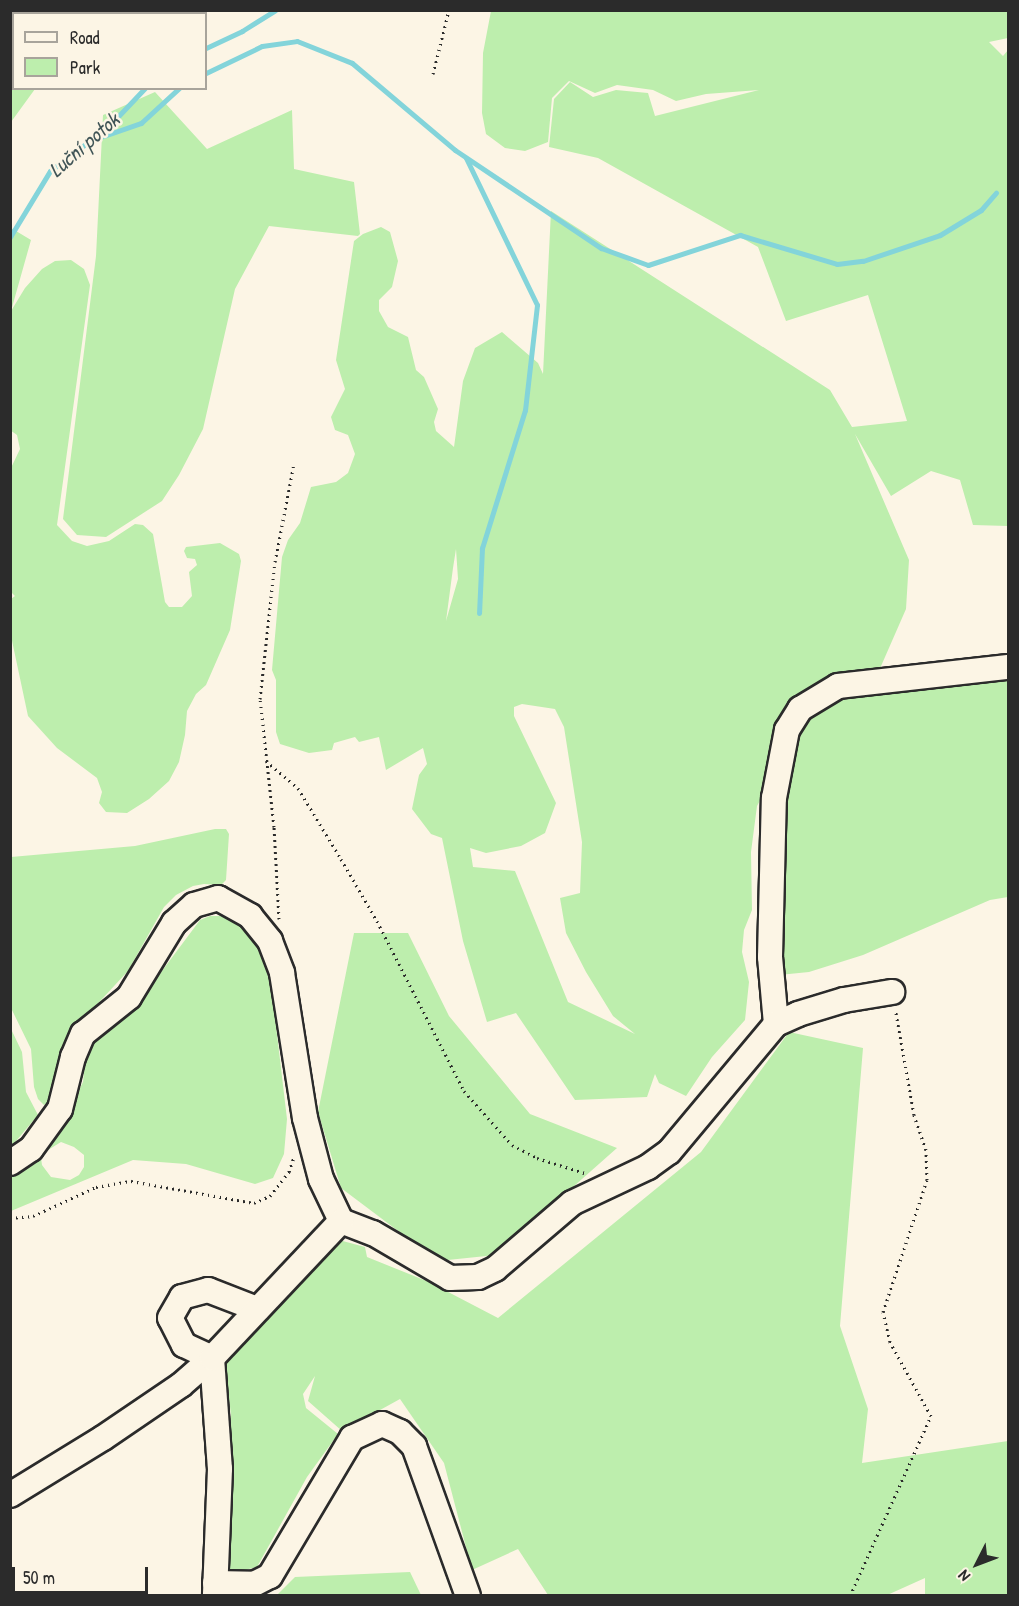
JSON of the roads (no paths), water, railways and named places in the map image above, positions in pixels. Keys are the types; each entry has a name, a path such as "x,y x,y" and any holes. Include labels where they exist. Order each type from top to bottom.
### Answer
{"street":[{"path":"776,1024 770,957 774,798 787,730 800,709 838,686 1008,667"},
{"path":"10,1162 31,1149 60,1109 73,1057 83,1034 129,997 174,923 194,905 218,898 250,916 270,941 282,973 305,1118 321,1179 341,1221 373,1233 450,1278 478,1277 495,1269 572,1203 614,1181 648,1167 669,1152 776,1024 798,1014 844,1000 892,992"},
{"path":"10,1495 103,1438 181,1385 212,1358 341,1221"},
{"path":"212,1358 184,1345 170,1318 182,1297 208,1290 257,1309"},
{"path":"212,1358 220,1469 215,1589 254,1584 270,1575 352,1438 382,1424 400,1432 414,1446 468,1596"}],"waterway":[{"name":"Luční potok","path":"207,48 242,31 275,10"},
{"path":"207,73 262,46 297,41 352,63 455,150 601,248 648,265 740,235 837,264 863,261 940,235 981,210 996,193"},
{"name":"Luční potok","path":"10,237 50,171 108,127 143,90"},
{"path":"95,139 141,123 177,90"},
{"path":"466,158 537,305 525,410 482,548 479,613"}]}
